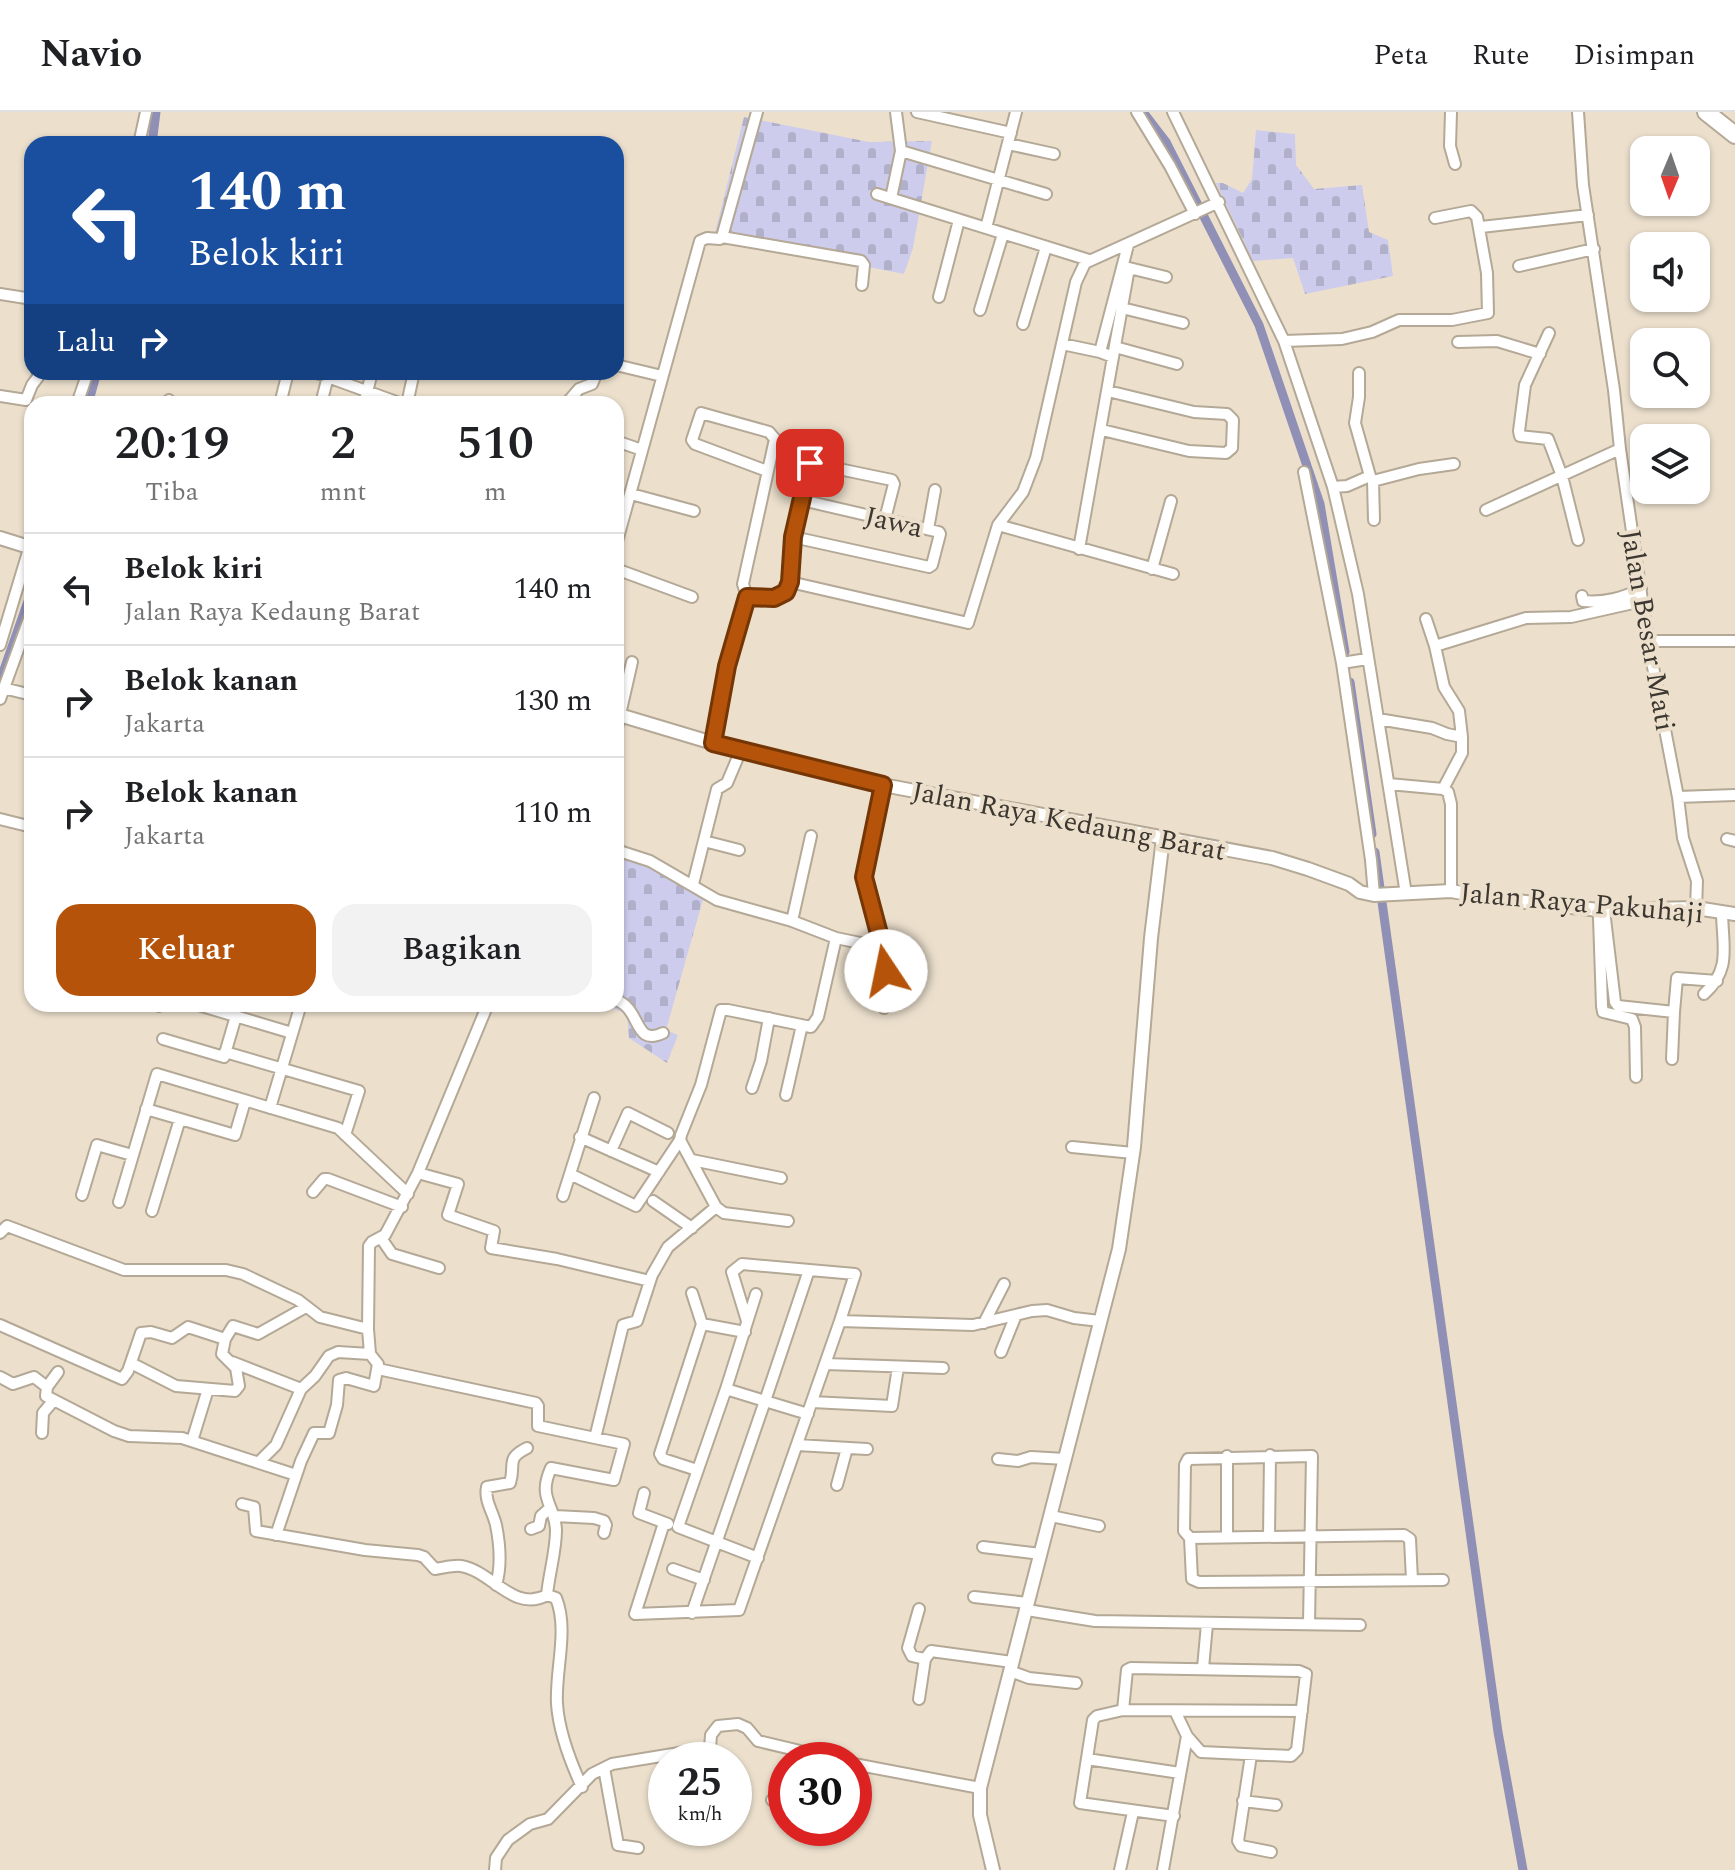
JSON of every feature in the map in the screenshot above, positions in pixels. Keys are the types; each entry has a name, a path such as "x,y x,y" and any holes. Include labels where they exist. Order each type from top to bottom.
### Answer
{"main road":[{"path":"1706,112 1735,135"}],"street":[{"path":"141,136 146,112"},
{"path":"722,237 757,112"},
{"path":"891,198 901,151 896,112"},
{"path":"917,112 1054,154"},
{"path":"986,228 1016,112"},
{"path":"1137,112 1197,213"},
{"path":"1173,112 1284,341 1333,487 1358,594 1365,659 1389,784 1402,894"},
{"path":"1451,112 1450,146 1455,164"},
{"name":"Jalan Besar Mati","path":"1578,112 1583,185 1648,641 1683,838 1697,881 1696,908"},
{"path":"901,151 1046,194"},
{"path":"877,194 1089,260"},
{"path":"790,582 968,623 998,525 1023,492 1036,458 1076,282 1085,263 1217,203"},
{"path":"1284,341 1342,339 1372,332 1399,320 1452,320 1488,313 1481,227 1471,211 1435,218"},
{"path":"1481,227 1588,215"},
{"path":"939,297 959,220"},
{"path":"980,310 1003,234"},
{"path":"624,518 700,241 722,237 861,261 864,265 862,285"},
{"path":"1079,549 1102,430 1129,268 1130,244"},
{"path":"1100,352 1130,244"},
{"path":"1023,324 1046,247"},
{"path":"1519,266 1594,249"},
{"path":"1129,268 1166,277"},
{"path":"0,294 24,298"},
{"path":"1122,308 1183,323"},
{"path":"1549,333 1525,385 1519,431 1520,436 1548,439 1562,476 1578,540"},
{"path":"1458,342 1497,341 1522,346 1540,354"},
{"path":"1062,344 1177,364"},
{"path":"624,367 662,376"},
{"path":"1359,373 1355,423 1372,478 1374,520"},
{"path":"343,380 382,396"},
{"path":"366,396 370,380"},
{"path":"573,396 594,380"},
{"path":"1102,430 1189,451 1226,453 1232,448 1233,420 1227,414 1194,412 1108,391"},
{"path":"0,396 24,400"},
{"path":"713,743 727,666 747,597 743,584 775,439 769,432 701,413 692,440 695,444 767,471"},
{"path":"624,444 642,450"},
{"path":"747,597 774,598 786,592 790,582 793,537 812,454 775,444"},
{"path":"1486,510 1620,449"},
{"path":"810,463 893,482 885,519"},
{"path":"1333,487 1454,464"},
{"path":"1304,472 1343,663 1377,895"},
{"path":"928,529 935,490"},
{"path":"631,494 694,511"},
{"name":"Jawa","path":"793,537 931,567 939,533 802,500"},
{"path":"1152,569 1171,501"},
{"path":"998,525 1173,574"},
{"path":"0,538 24,543"},
{"path":"0,645 24,568"},
{"path":"624,572 692,597"},
{"path":"1582,596 1583,601 1607,601 1642,595"},
{"path":"1435,646 1526,618 1571,617 1642,595"},
{"path":"1426,619 1444,687 1459,711 1462,737 1462,753 1443,789"},
{"path":"24,633 2,693 24,694"},
{"path":"1648,641 1735,641"},
{"path":"1343,663 1365,659"},
{"path":"624,692 632,662"},
{"name":"Jalan Raya Kedaung Barat","path":"624,717 713,743 883,785 1272,858 1377,895"},
{"path":"1378,719 1432,728 1462,737"},
{"path":"693,884 717,789 727,783 741,750"},
{"path":"1389,784 1448,792 1451,804 1451,891"},
{"path":"883,785 864,877 882,945 890,951 883,989 884,1008"},
{"path":"1678,797 1735,795"},
{"path":"0,819 24,825"},
{"path":"792,921 811,836"},
{"path":"993,1870 980,1815 980,1788 1119,1249 1133,1153 1151,938 1163,838"},
{"path":"704,841 739,850"},
{"path":"624,853 650,861 717,900 792,921 836,938 882,945"},
{"name":"Jalan Raya Pakuhaji","path":"1377,895 1451,891 1601,910 1696,908 1728,914"},
{"path":"1601,910 1615,1002 1618,1006 1674,1012"},
{"path":"1601,910 1603,1012 1632,1019 1635,1027 1636,1077"},
{"path":"1704,994 1717,981 1724,964 1728,914"},
{"path":"570,1174 636,1206 680,1140 701,1085 721,1010 811,1027 818,1017 836,938"},
{"path":"856,980 863,943"},
{"path":"1672,1059 1677,978 1717,981"},
{"path":"624,1003 631,1009 639,1029 647,1036 655,1037 663,1033"},
{"path":"222,1012 292,1033"},
{"path":"270,1108 299,1012"},
{"path":"276,1535 314,1433 329,1433 337,1405 339,1380 346,1378 374,1386 378,1369 370,1354 368,1329 369,1246 381,1238 402,1207 485,1012"},
{"path":"163,1039 224,1057 236,1016"},
{"path":"752,1088 769,1018"},
{"path":"786,1095 802,1025"},
{"path":"225,1052 359,1091 345,1135"},
{"path":"119,1202 157,1074 338,1128 408,1194"},
{"path":"563,1196 594,1098"},
{"path":"146,1109 235,1135 245,1101"},
{"path":"611,1151 628,1113 668,1133"},
{"path":"152,1211 180,1119"},
{"path":"580,1137 659,1172"},
{"path":"680,1140 716,1207 726,1214 788,1221"},
{"path":"82,1195 97,1145 132,1155"},
{"path":"1072,1147 1133,1153"},
{"path":"692,1160 781,1178"},
{"path":"418,1173 458,1184 448,1215 494,1231 491,1248 557,1259 650,1281"},
{"path":"313,1192 324,1179 328,1179 402,1207"},
{"path":"653,1201 692,1228"},
{"path":"595,1438 623,1325 637,1321 650,1281 668,1247 716,1207"},
{"path":"0,1233 7,1226 20,1229 124,1270 226,1270 243,1274 298,1300 320,1317 368,1329"},
{"path":"381,1238 392,1254 439,1268"},
{"path":"664,1523 635,1614 739,1610 855,1274 742,1264 732,1272 746,1326"},
{"path":"692,1613 809,1270"},
{"path":"984,1323 1004,1284"},
{"path":"692,1293 702,1324 660,1454 663,1459 697,1470"},
{"path":"678,1527 756,1294"},
{"path":"131,1363 169,1384 238,1390 236,1368 222,1354 225,1339 233,1326 258,1334 306,1307"},
{"path":"840,1321 958,1325 1047,1310 1100,1321"},
{"path":"1001,1352 1016,1315"},
{"path":"702,1324 746,1326"},
{"path":"1,1329 117,1378 124,1378 143,1331 172,1338 188,1327 225,1339"},
{"path":"259,1462 276,1445 301,1389 332,1354 370,1354"},
{"path":"229,1361 301,1389"},
{"path":"826,1364 943,1368"},
{"path":"812,1402 892,1406 898,1367"},
{"path":"378,1369 536,1403 538,1425 624,1444 614,1480 550,1468 545,1496 556,1535 547,1595"},
{"path":"58,1372 45,1395 114,1431 129,1436 177,1437 296,1475"},
{"path":"0,1377 13,1384 32,1377 47,1387"},
{"path":"192,1441 208,1389"},
{"path":"726,1389 808,1414"},
{"path":"42,1433 43,1413 54,1400"},
{"path":"797,1445 867,1449"},
{"path":"496,1585 500,1557 496,1526 485,1493 487,1487 510,1483 513,1459 527,1448"},
{"path":"837,1485 847,1448"},
{"path":"1269,1537 1270,1455"},
{"path":"1227,1456 1227,1537"},
{"path":"1309,1623 1310,1580 1312,1537 1313,1457 1190,1458 1186,1463 1184,1526 1190,1538 1192,1579 1199,1582 1310,1580 1443,1580"},
{"path":"998,1459 1065,1459"},
{"path":"644,1493 639,1513 758,1558"},
{"path":"242,1504 254,1507 255,1530 365,1550 422,1555 435,1569 463,1566 532,1601 547,1595 556,1598 560,1648 557,1703 568,1757 582,1787"},
{"path":"531,1529 539,1526 541,1516 552,1512 599,1519 606,1525 604,1533"},
{"path":"1051,1516 1099,1526"},
{"path":"1190,1538 1404,1535 1410,1539 1412,1580"},
{"path":"983,1547 1041,1554"},
{"path":"673,1569 704,1580"},
{"path":"974,1597 1095,1621 1360,1625"},
{"path":"919,1609 908,1651 912,1656 925,1659"},
{"path":"1203,1668 1207,1624"},
{"path":"919,1699 925,1659 931,1651 1011,1666 1029,1678 1076,1683"},
{"path":"1123,1710 1125,1674 1129,1669 1302,1671 1306,1676 1295,1754 1201,1752 1187,1736 1175,1711"},
{"path":"1174,1816 1080,1803 1093,1720 1097,1716 1123,1710 1302,1711"},
{"path":"495,1870 496,1858 518,1830 548,1819 592,1774 612,1764 710,1748 711,1735 718,1726 729,1724 747,1728 758,1741 768,1743"},
{"path":"1163,1870 1187,1736"},
{"path":"1251,1755 1238,1841 1241,1846 1271,1852"},
{"path":"1087,1759 1180,1773"},
{"path":"604,1768 618,1845 638,1848"},
{"path":"872,1768 980,1788"},
{"path":"1243,1801 1276,1805"},
{"path":"1120,1870 1133,1812"}],"green space":[{"path":"744,117 869,142 932,141 913,248 904,274 714,237"},
{"path":"1256,130 1295,134 1296,165 1314,189 1362,185 1369,232 1388,240 1393,276 1305,294 1293,258 1253,261 1216,183 1223,183 1243,193 1252,179"},
{"path":"624,858 652,864 704,896 666,1030 678,1035 667,1063 629,1038 627,1015 621,1012 624,1012"}],"waterway":[{"path":"153,136 156,112"},
{"path":"1143,112 1166,142 1259,325 1320,504 1345,652"},
{"path":"90,396 95,380"},
{"path":"0,681 24,613"},
{"path":"1350,682 1372,834"},
{"path":"1375,852 1498,1732 1523,1870"}],"route":[{"path":"810,463 793,537 790,582 786,592 774,598 747,597 727,666 713,743 883,785 864,877 882,945 890,951 886,971"}]}
